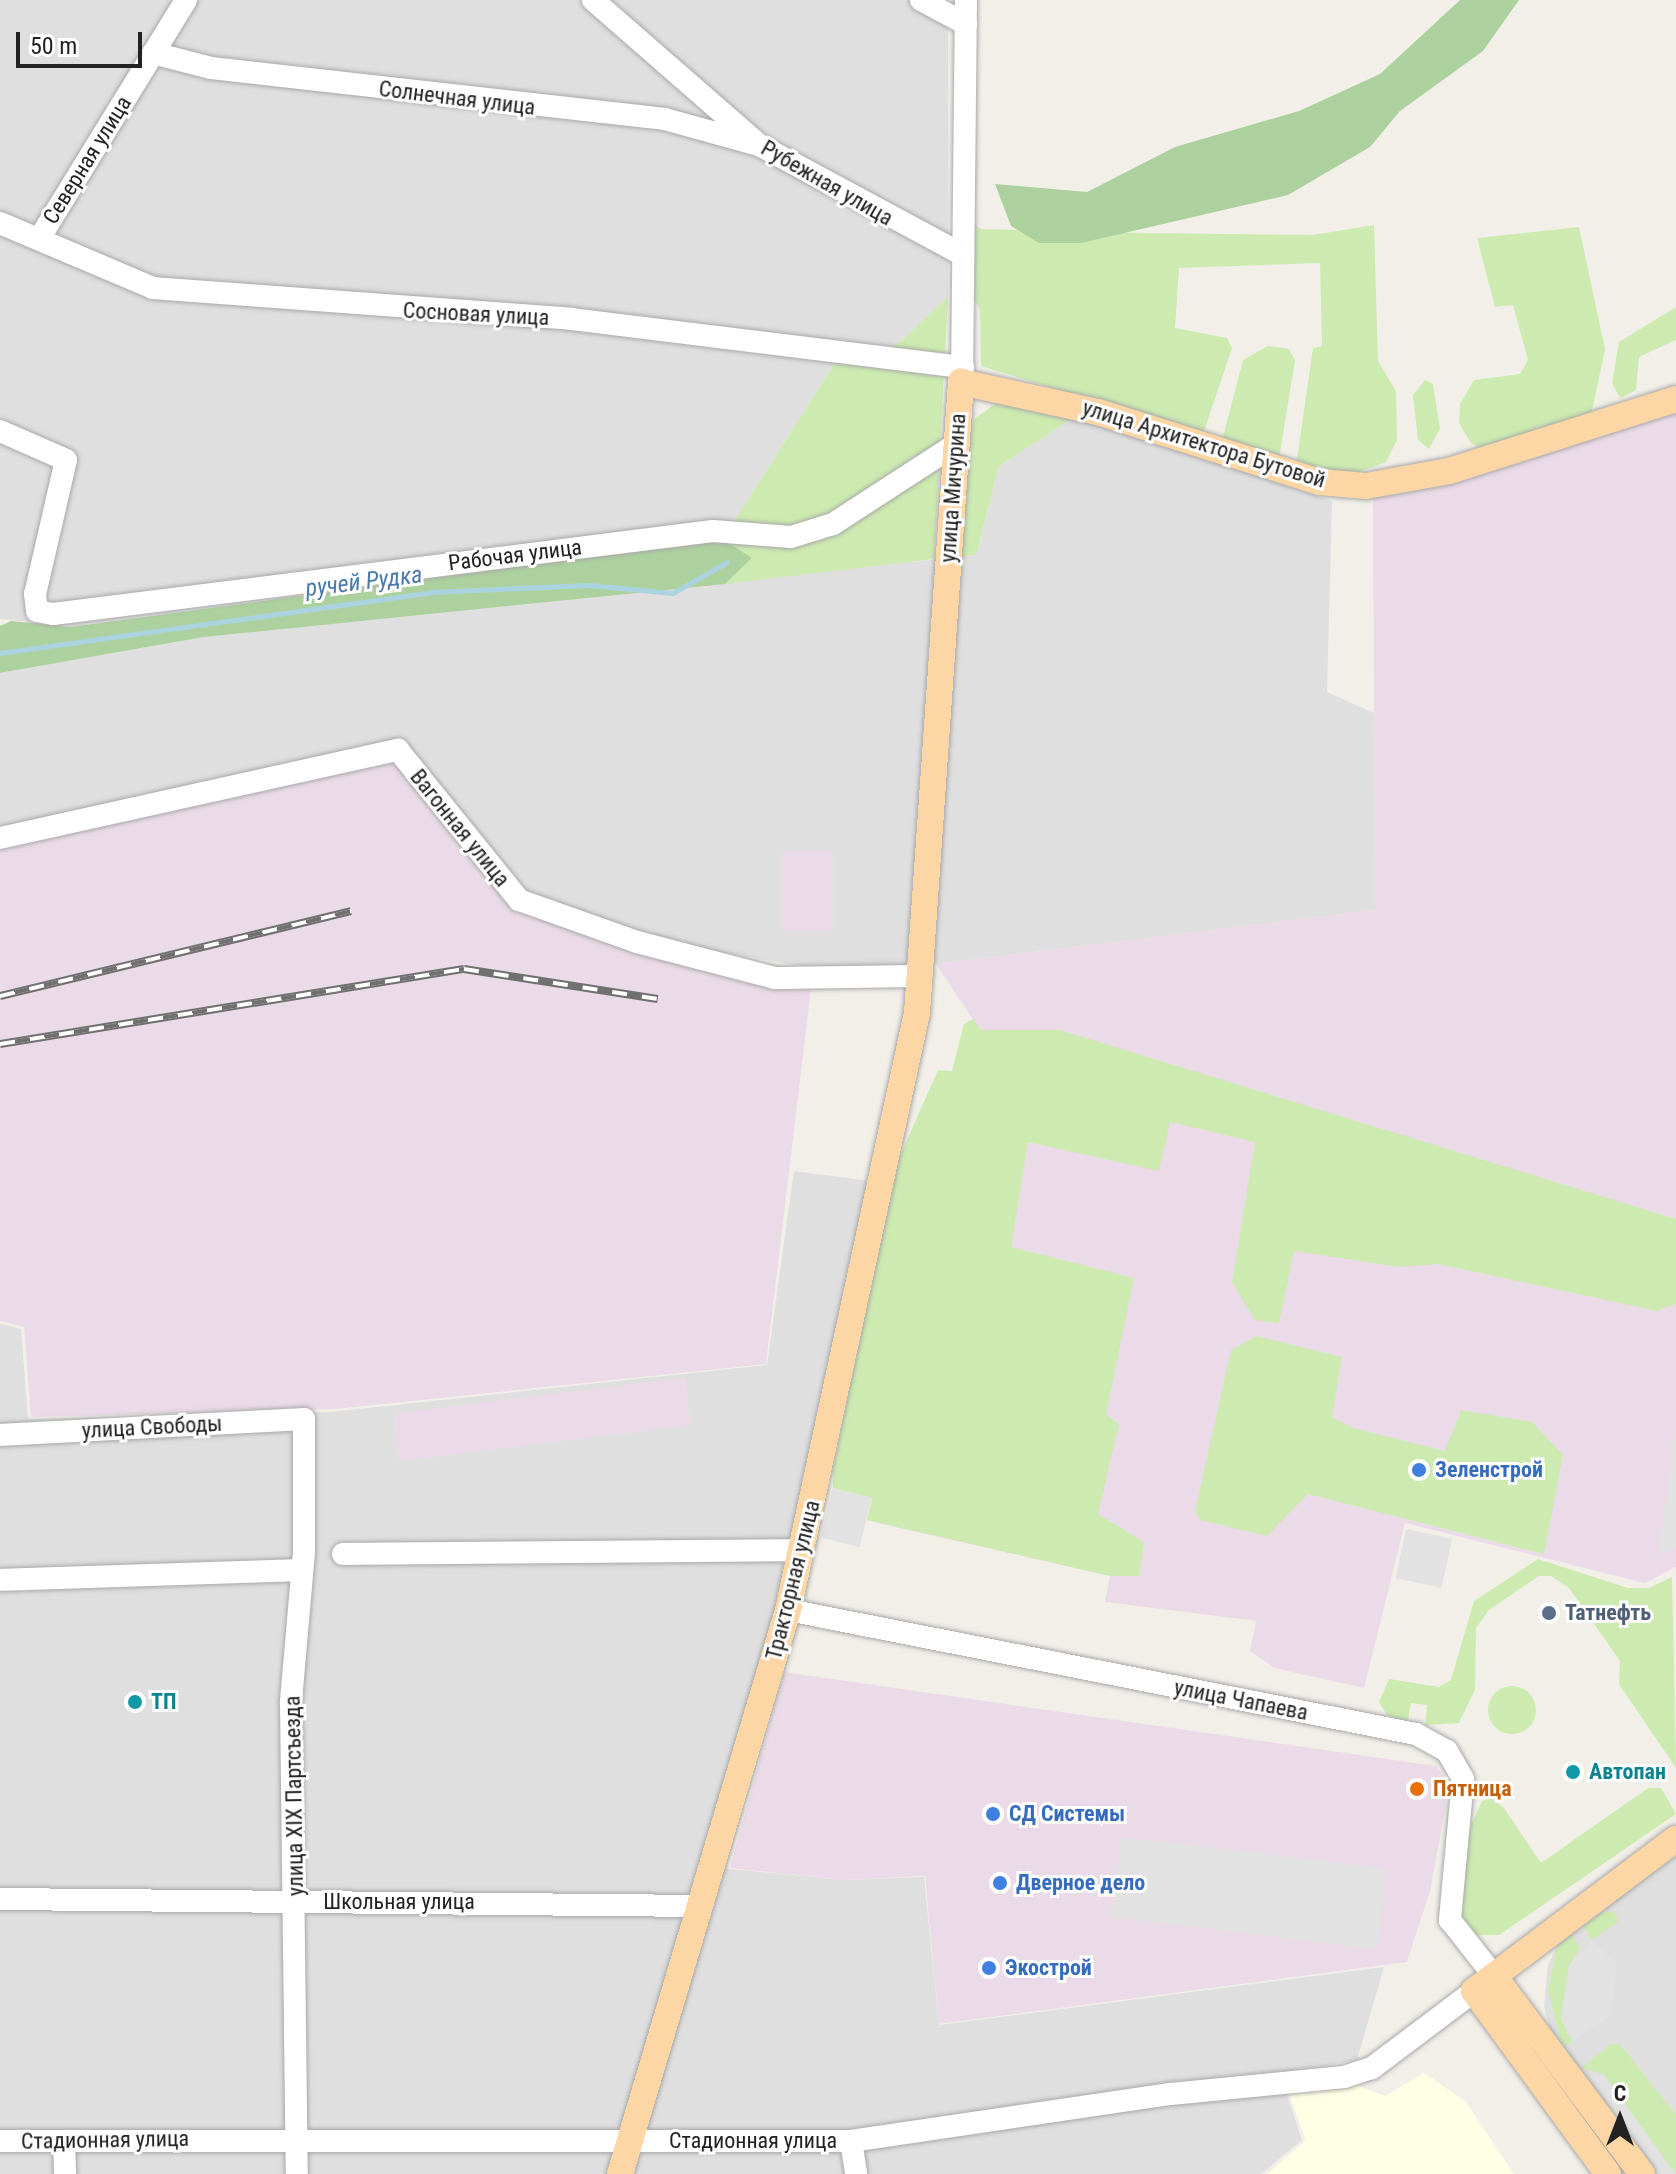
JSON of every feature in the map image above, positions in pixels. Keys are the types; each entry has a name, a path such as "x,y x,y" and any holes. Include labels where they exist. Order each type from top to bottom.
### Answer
{"main road":[{"name":"улица Архитектора Бутовой","path":"962,374 1084,408 1320,482 1366,486 1449,471 1676,399"},
{"name":"улица Мичурина","path":"920,976 962,374"},
{"name":"Тракторная улица","path":"620,2174 788,1610 803,1550 920,976"},
{"path":"1484,1984 1543,1931 1676,1839"},
{"path":"1484,1984 1608,2174"},
{"path":"1484,1984 1642,2174"}],"street":[{"name":"Северная улица","path":"39,239 186,0"},
{"name":"Рубежная улица","path":"593,0 759,145 963,255"},
{"path":"921,0 966,24"},
{"name":"улица Мичурина","path":"962,374 966,0"},
{"name":"Солнечная улица","path":"153,53 211,68 665,119 759,145"},
{"name":"Сосновая улица","path":"0,223 153,288 571,319 962,374"},
{"name":"Рабочая улица","path":"0,431 66,460 35,594 37,611 53,614 713,531 791,537 833,524 956,444"},
{"name":"Вагонная улица","path":"0,838 398,750 519,900 637,942 775,978 920,976"},
{"name":"улица Свободы","path":"0,1435 304,1419"},
{"name":"улица XIX Партсъезда","path":"297,2174 296,1902 291,1702 304,1419"},
{"path":"343,1554 803,1550"},
{"path":"0,1580 299,1570"},
{"name":"улица Чапаева","path":"788,1610 1416,1734 1447,1751 1463,1779 1450,1920 1484,1984"},
{"name":"Школьная улица","path":"0,1899 701,1906"},
{"name":"Стадионная улица","path":"0,2141 298,2137 629,2142 851,2141 1171,2094 1344,2077 1372,2068 1484,1984"},
{"path":"64,2141 65,2174"},
{"path":"851,2141 856,2174"}],"shaded area":[{"path":"0,0 948,0 948,297 899,343 833,366 723,539 70,627 0,619"},
{"path":"1676,408 1676,1567 1645,1583 1405,1523 1364,1688 1274,1668 1250,1651 1256,1621 1105,1602 1110,1576 873,1522 959,1091 980,1030 936,964 1375,910 1373,498"},
{"path":"1076,416 1332,501 1327,692 1374,713 1375,910 936,964 816,968 0,835 0,673 204,637 976,555 999,466"},
{"path":"398,752 518,902 635,944 813,972 766,1364 335,1409 31,1417 24,1327 0,1321 0,838"},
{"path":"782,851 833,851 833,931 782,931"},
{"path":"794,1171 870,1181 799,1529 701,1866 844,1880 924,1877 939,2025 1384,1967 1357,2060 1280,2073 1302,2140 1261,2174 0,2174 0,1324 21,1329 28,1419 330,1412 767,1365"},
{"path":"685,1378 691,1426 399,1461 393,1414"},
{"path":"1676,1426 1676,1547 1659,1555"},
{"path":"833,1488 872,1498 859,1547 821,1537"},
{"path":"1406,1529 1452,1539 1442,1588 1396,1578"},
{"path":"784,1672 1436,1766 1447,1780 1446,1805 1430,1891 1407,1962 939,2024 925,1876 844,1880 730,1868"},
{"path":"1122,1837 1386,1869 1376,1949 1112,1917"},
{"path":"1676,1856 1676,2174 1644,2174 1552,2041 1544,2006 1548,1965 1561,1939"},
{"path":"1592,1940 1617,1964 1611,2016 1573,2041 1561,2019 1569,1965"},
{"path":"1424,2073 1466,2102 1514,2174 1267,2174 1306,2140 1289,2094 1359,2086 1385,2096"},
{"path":"1603,2074 1675,2174 1659,2174 1589,2075"}],"green space":[{"path":"1460,0 1519,0 1483,51 1400,111 1370,147 1288,195 1081,243 1039,243 1011,226 995,184 1087,192 1175,147 1299,111 1380,74"},
{"path":"969,220 981,229 1141,233 1313,235 1374,225 1378,361 1396,391 1397,440 1386,462 1357,473 1307,470 1297,459 1313,348 1322,346 1320,263 1179,268 1175,328 1227,338 1232,348 1203,434 981,366 980,309 969,292"},
{"path":"1579,227 1605,349 1591,416 1487,451 1471,443 1459,423 1460,404 1474,380 1520,374 1528,360 1513,305 1495,307 1477,238"},
{"path":"948,297 934,559 725,584 752,558 723,539 833,366 899,343"},
{"path":"1676,307 1676,340 1639,357 1636,390 1620,398 1612,383 1619,342"},
{"path":"1268,346 1289,349 1295,360 1279,459 1227,445 1223,437 1243,360"},
{"path":"1425,380 1433,384 1440,429 1429,449 1418,440 1413,395"},
{"path":"999,401 1076,416 999,466 976,555 957,557 973,420"},
{"path":"723,539 752,558 725,584 204,637 0,673 0,626 11,621 70,627"},
{"path":"973,1019 981,1030 1060,1030 1676,1219 1676,1304 1657,1311 1438,1264 1400,1267 1294,1251 1279,1323 1255,1320 1232,1282 1255,1142 1170,1122 1159,1171 1028,1142 1011,1247 1134,1278 1106,1414 1119,1424 1098,1514 1144,1542 1139,1576 1110,1576 867,1520 872,1498 833,1488 833,1469 896,1165 938,1070 952,1071 964,1024"},
{"path":"1257,1336 1342,1357 1332,1417 1353,1428 1445,1451 1461,1410 1532,1422 1563,1455 1544,1554 1308,1494 1267,1536 1200,1520 1195,1511 1231,1350"},
{"path":"1538,1559 1628,1588 1649,1588 1672,1577 1676,1768 1619,1684 1620,1661 1569,1588 1551,1576 1539,1576 1489,1610 1476,1628 1475,1690 1459,1723 1425,1725 1427,1705 1411,1703 1408,1721 1387,1715 1379,1702 1389,1679 1439,1687 1451,1680 1474,1601"},
{"path":"1512,1686 1529,1693 1536,1710 1529,1727 1512,1734 1495,1727 1488,1710 1495,1693"},
{"path":"1648,1788 1661,1788 1676,1814 1499,1935 1475,1935 1459,1919 1470,1827 1482,1801 1492,1798 1504,1808 1541,1863"},
{"path":"1605,1911 1616,1913 1618,1922 1592,1940 1582,1924"},
{"path":"1571,1933 1580,1948 1569,1965 1566,2032 1573,2041 1562,2048 1548,1990 1557,1948"},
{"path":"1611,2044 1620,2044 1676,2115 1676,2174 1603,2074 1581,2068"}],"waterway":[{"name":"ручей Рудка","path":"0,653 432,592 589,585 673,593 727,562"}],"railway":[{"path":"0,996 351,911"},
{"path":"0,1044 464,969 658,999"}],"place":[{"name":"Зеленстрой","path":"1419,1470"},
{"name":"Татнефть","path":"1549,1613"},
{"name":"ТП","path":"135,1702"},
{"name":"Автопан","path":"1573,1772"},
{"name":"Пятница","path":"1417,1789"},
{"name":"СД Системы","path":"993,1814"},
{"name":"Дверное дело","path":"1000,1883"},
{"name":"Экострой","path":"989,1968"}]}
